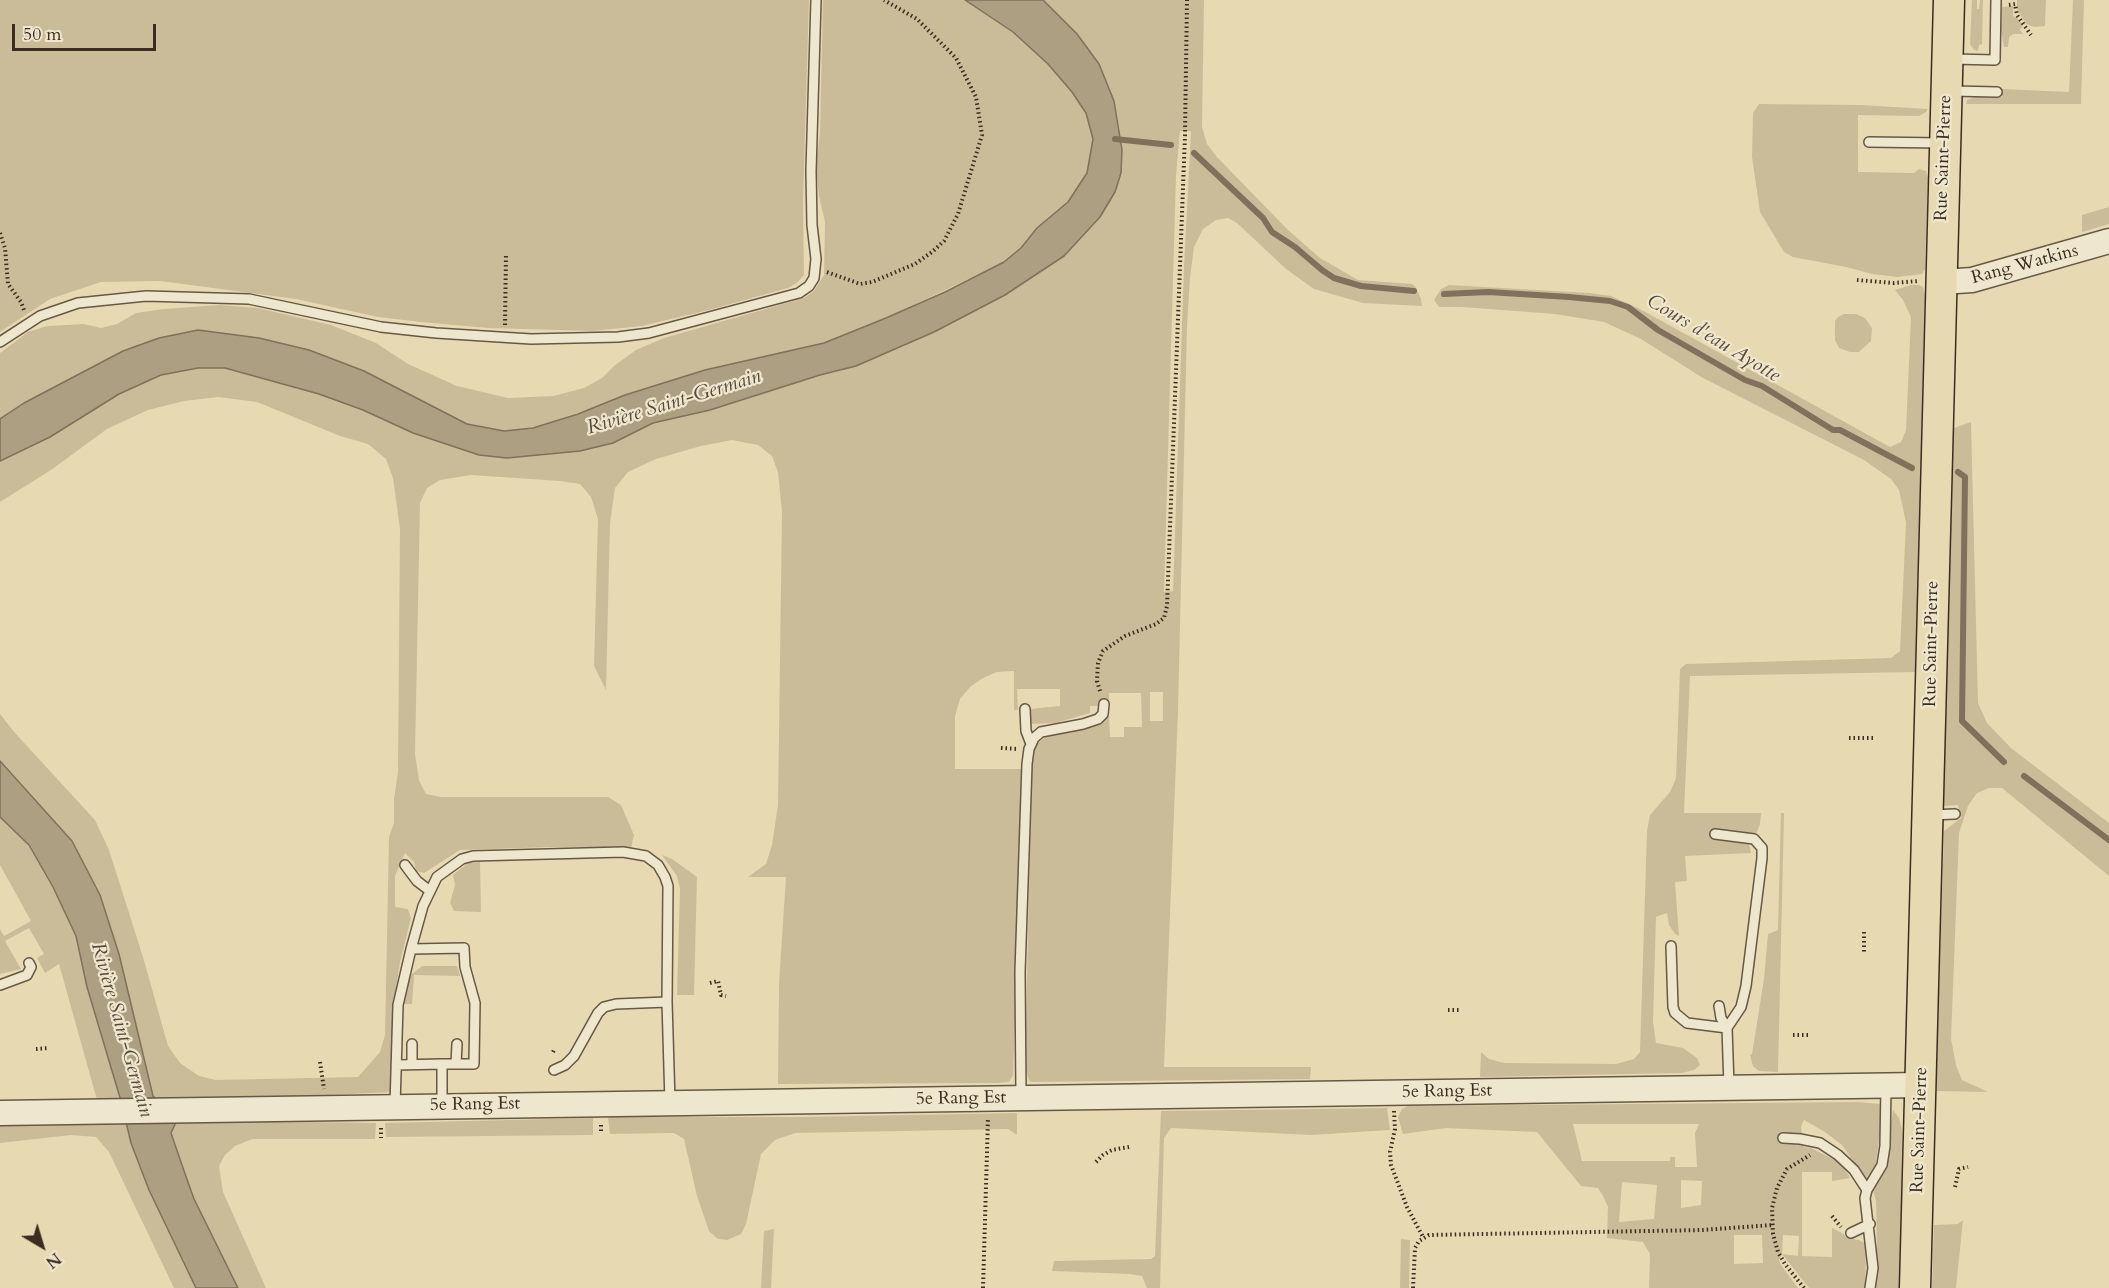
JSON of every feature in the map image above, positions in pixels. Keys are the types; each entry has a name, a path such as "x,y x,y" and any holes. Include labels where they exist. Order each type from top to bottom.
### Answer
{"main road":[{"name":"Rue Saint-Pierre","path":"1916,1288 1922,1085 1941,815 1941,282 1949,0"}],"street":[{"name":"Rang Watkins","path":"1941,282 1972,280 2109,241"},
{"name":"5e Rang Est","path":"0,1113 1922,1085"}],"lane":[{"path":"0,342 29,322 60,309 101,299 146,296 249,299 381,327 531,339 618,337 649,333 799,293 809,286 814,278 815,269 811,171 816,0"},
{"path":"1947,59 1995,60 1996,2"},
{"path":"1946,91 1997,92"},
{"path":"1869,142 1945,143"},
{"path":"1020,1098 1020,960 1027,764 1031,744 1041,732 1098,719 1103,714 1104,704"},
{"path":"1025,709 1026,731 1031,744"},
{"path":"1715,834 1754,839 1762,848 1746,986 1741,1007 1727,1028"},
{"path":"395,1107 398,1005 423,906 437,877 462,859 473,856 622,852 646,856 658,865 668,886 670,1102"},
{"path":"405,865 417,881 430,891"},
{"path":"1671,946 1675,1013 1688,1023 1727,1028"},
{"path":"396,1065 474,1064 475,1003 465,967 464,948 411,949"},
{"path":"0,985 27,975 31,967 29,963"},
{"path":"554,1070 565,1065 574,1056 598,1013 604,1007 616,1004 668,1002"},
{"path":"1719,1006 1721,1018 1727,1028 1729,1088"},
{"path":"412,1044 412,1065"},
{"path":"456,1064 457,1044"},
{"path":"442,1064 442,1106"},
{"path":"1870,1288 1873,1268 1866,1198 1867,1190 1882,1165 1885,1146 1886,1086"},
{"path":"1783,1138 1800,1138 1820,1143 1854,1170 1867,1190"},
{"path":"1851,1233 1870,1224"}],"path":[{"path":"815,269 860,284 872,282 915,264 932,252 944,241 958,214 982,135 976,97 956,58 916,19 884,0"},
{"path":"1104,704 1097,681 1098,663 1103,651 1125,636 1156,624 1164,618 1167,606 1185,135 1187,0"},
{"path":"1996,2 2015,4 2017,15 2031,35"},
{"path":"0,233 5,248 8,284 21,302 29,322"},
{"path":"505,337 506,254"},
{"path":"1857,280 1893,283 1919,280 1941,282"},
{"path":"1849,738 1873,738"},
{"path":"1864,932 1864,953"},
{"path":"710,983 718,981 722,995 726,996"},
{"path":"1448,1010 1460,1010"},
{"path":"1793,1035 1809,1035"},
{"path":"36,1049 49,1047"},
{"path":"320,1062 325,1107"},
{"path":"1396,1093 1394,1141 1390,1152 1391,1165 1407,1207 1423,1237"},
{"path":"983,1288 987,1098"},
{"path":"1804,1288 1778,1252 1773,1234 1772,1208 1777,1188 1787,1169 1812,1153 1820,1143"},
{"path":"1096,1162 1112,1150 1129,1147"},
{"path":"1955,1187 1959,1169 1968,1167"},
{"path":"1413,1288 1415,1248 1423,1237 1462,1234 1702,1230 1773,1225"}],"shaded area":[{"path":"0,0 809,0 803,201 804,275 788,288 709,310 642,326 593,331 488,328 421,322 378,317 296,299 160,281 101,282 50,299 0,332"},
{"path":"823,0 965,0 1013,32 1048,64 1072,92 1086,113 1093,139 1087,173 1068,202 1037,228 1021,248 1004,262 886,318 824,343 705,370 533,428 504,431 467,424 364,371 309,350 259,338 123,351 24,403 0,419 0,353 28,332 47,326 84,324 101,328 117,324 136,313 164,309 219,305 258,308 331,325 376,343 408,364 457,386 508,398 553,396 584,388 602,378 636,350 664,338 804,298 814,291 824,275 825,222 819,196 816,165 820,132"},
{"path":"1043,0 1204,0 1202,127 1207,144 1288,230 1320,258 1358,280 1412,284 1421,299 1422,306 1363,303 1314,289 1286,269 1237,223 1228,218 1216,220 1203,229 1194,247 1187,326 1178,711 1164,1067 1311,1067 1310,1079 1030,1082 1025,1069 1032,750 1048,735 1091,728 1101,719 1109,716 1110,737 1124,737 1124,727 1142,727 1141,693 1109,693 1109,706 1090,706 1090,713 1055,723 1029,724 1030,709 1060,706 1060,689 1017,689 1018,710 1014,710 1014,671 997,672 970,687 960,699 955,716 955,769 1023,769 1013,1075 1009,1082 778,1084 779,983 786,877 748,877 766,864 772,845 778,805 782,512 778,472 772,456 758,445 732,440 656,459 628,472 615,488 610,523 606,690 594,666 598,519 591,497 580,484 471,475 440,480 427,488 420,503 415,754 419,780 426,794 441,797 608,797 621,805 634,835 631,848 551,847 460,850 424,873 416,871 414,862 405,853 395,876 395,907 408,909 411,918 400,962 394,1001 393,1092 246,1099 157,1100 153,1096 119,954 100,895 34,798 0,761 0,714 95,820 109,850 168,1046 180,1063 199,1076 216,1080 358,1077 380,1052 385,1035 389,837 394,823 394,799 398,772 400,529 393,478 386,459 368,444 340,436 257,402 218,397 184,401 148,410 107,429 51,470 0,502 0,461 50,437 119,394 161,375 198,368 225,368 319,394 363,410 413,433 479,455 507,458 580,451 613,443 653,423 710,410 856,366 895,350 1005,295 1064,256 1100,217 1119,127 1114,101 1099,64","holes":["1180,131 1191,131 1173,591 1164,592 1176,176","1150,692 1163,692 1163,721 1150,721"]},
{"path":"1972,0 1977,0 1977,9 1979,9 1980,0 1983,0 1982,44 1979,45 1978,51 1974,50 1970,44"},
{"path":"2017,0 2046,0 2045,26 2034,27 2026,24 2017,9"},
{"path":"2073,0 2084,0 2081,104 1966,104 1967,100 1975,97 2002,97 2002,89 2069,92"},
{"path":"2013,6 2013,16 2023,25 2020,30 2023,34 2013,34 2009,37 2008,47 2004,47 2001,30 2002,7"},
{"path":"1759,104 1861,105 1928,109 1919,116 1858,115 1858,172 1914,173 1919,169 1926,171 1928,178 1925,269 1922,274 1898,277 1872,274 1793,257 1784,252 1760,212 1752,157 1753,113"},
{"path":"2109,207 2109,224 2082,232 2082,215"},
{"path":"1449,285 1611,296 1640,309 1890,447 1901,442 1906,430 1911,317 1895,290 1911,285 1923,287 1925,295 1916,672 1690,676 1684,813 1761,813 1756,834 1710,830 1711,836 1740,840 1749,844 1751,853 1685,856 1687,881 1675,882 1679,936 1669,925 1667,913 1656,917 1653,1022 1656,1043 1683,1048 1697,1058 1700,1065 1694,1070 1682,1073 1480,1077 1481,1052 1489,1059 1504,1063 1616,1064 1634,1059 1640,1052 1647,831 1650,815 1670,792 1676,778 1680,669 1686,664 1891,658 1900,651 1906,523 1899,490 1891,479 1864,460 1703,378 1641,339 1604,322 1555,314 1439,307 1434,300 1441,289"},
{"path":"1844,314 1856,314 1865,318 1872,328 1871,341 1859,352 1839,348 1835,340 1835,321"},
{"path":"1971,422 1978,703 1987,723 2011,748 2109,823 2109,876 2002,788 1989,788 1977,793 1968,806 1959,833 1951,1039 1956,1065 1962,1080 1988,1092 1936,1091 1944,831 1961,818 1958,805 1943,806 1951,447 1954,428"},
{"path":"1781,813 1784,813 1778,1072 1759,1071 1753,1066 1750,1055 1764,979 1768,934 1778,930"},
{"path":"0,817 29,845 53,887 76,936 87,987 121,1101 97,1100 59,964 45,973 37,958 44,954 29,928 5,941 21,969 0,974 0,929 4,936 31,921 0,865"},
{"path":"662,855 672,859 697,877 694,995 677,995 680,889 677,876"},
{"path":"480,861 481,912 454,911 450,903 455,885 453,875 468,863"},
{"path":"422,966 457,966 460,976 414,975 412,1004 403,1004 411,975"},
{"path":"1859,1102 1880,1104 1882,1120 1875,1168 1885,1169 1893,1110 1899,1118 1902,1130 1900,1288 1875,1288 1877,1246 1876,1201 1873,1190 1842,1145 1804,1120 1801,1127 1804,1147 1811,1148 1841,1163 1850,1178 1832,1181 1832,1172 1802,1172 1802,1256 1832,1257 1832,1228 1848,1238 1859,1240 1866,1244 1865,1288 1809,1288 1782,1254 1779,1260 1781,1265 1798,1288 1649,1288 1650,1254 1643,1242 1607,1238 1608,1207 1598,1188 1581,1186 1537,1132 1446,1128 1403,1134 1398,1117 1402,1109 1407,1106","holes":["1573,1124 1699,1124 1695,1133 1697,1167 1675,1167 1675,1157 1670,1157 1670,1161 1582,1161","1681,1180 1702,1181 1701,1205 1681,1208","1622,1182 1657,1185 1654,1219 1619,1222","1734,1235 1762,1235 1763,1263 1734,1264","1783,1235 1799,1236 1798,1256 1782,1254"]},
{"path":"1387,1108 1390,1130 1311,1135 1171,1128 1164,1138 1160,1288 1147,1288 1142,1276 1130,1274 1052,1271 1054,1261 1151,1259 1155,1256 1161,1111"},
{"path":"1017,1113 1017,1135 1008,1129 795,1133 775,1140 761,1154 746,1224 741,1234 727,1240 718,1239 709,1231 697,1196 684,1139 674,1133 610,1134 608,1117 801,1117"},
{"path":"593,1118 593,1135 386,1137 385,1123"},
{"path":"177,1120 376,1123 375,1139 252,1139 235,1146 225,1155 219,1166 223,1192 266,1288 238,1288 194,1199 171,1132"},
{"path":"126,1121 131,1143 149,1190 196,1288 174,1288 109,1152 96,1137 71,1135 0,1143 0,1123"},
{"path":"1963,1220 1956,1288 1932,1288 1934,1225 1958,1224"},
{"path":"774,1229 771,1288 761,1288 764,1231"},
{"path":"1401,1239 1410,1240 1409,1288 1400,1288"}],"water":[{"name":"Rivière Saint-Germain","path":"965,0 1043,0 1077,34 1099,64 1114,101 1122,150 1121,173 1115,192 1100,217 1064,256 1005,295 934,332 856,366 710,410 653,423 613,443 580,451 507,458 479,455 413,433 363,410 319,394 225,368 198,368 161,375 119,394 50,437 0,461 0,419 24,403 123,351 159,338 198,330 259,338 309,350 364,371 467,424 504,431 533,428 578,414 625,395 705,370 824,343 945,292 1004,262 1021,248 1037,228 1068,202 1087,173 1093,139 1086,113 1072,92 1048,64 1013,32"},
{"name":"Rivière Saint-Germain","path":"0,761 72,841 100,895 119,954 153,1096 177,1120 171,1133 194,1199 238,1288 196,1288 149,1190 131,1143 87,987 76,936 53,887 29,845 0,817"}],"waterway":[{"name":"Cours d'eau Ayotte","path":"1115,139 1171,145"},
{"name":"Cours d'eau Ayotte","path":"1194,153 1263,218 1272,232 1334,278 1361,286 1414,291"},
{"name":"Cours d'eau Ayotte","path":"1444,294 1488,292 1569,297 1610,301 1628,307 1658,330 1745,380 1762,386 1833,430 1840,430 1912,468"},
{"name":"Cours d'eau Ayotte","path":"1958,472 1965,477 1962,721 2004,762"},
{"name":"Cours d'eau Ayotte","path":"2024,776 2109,840"}]}
